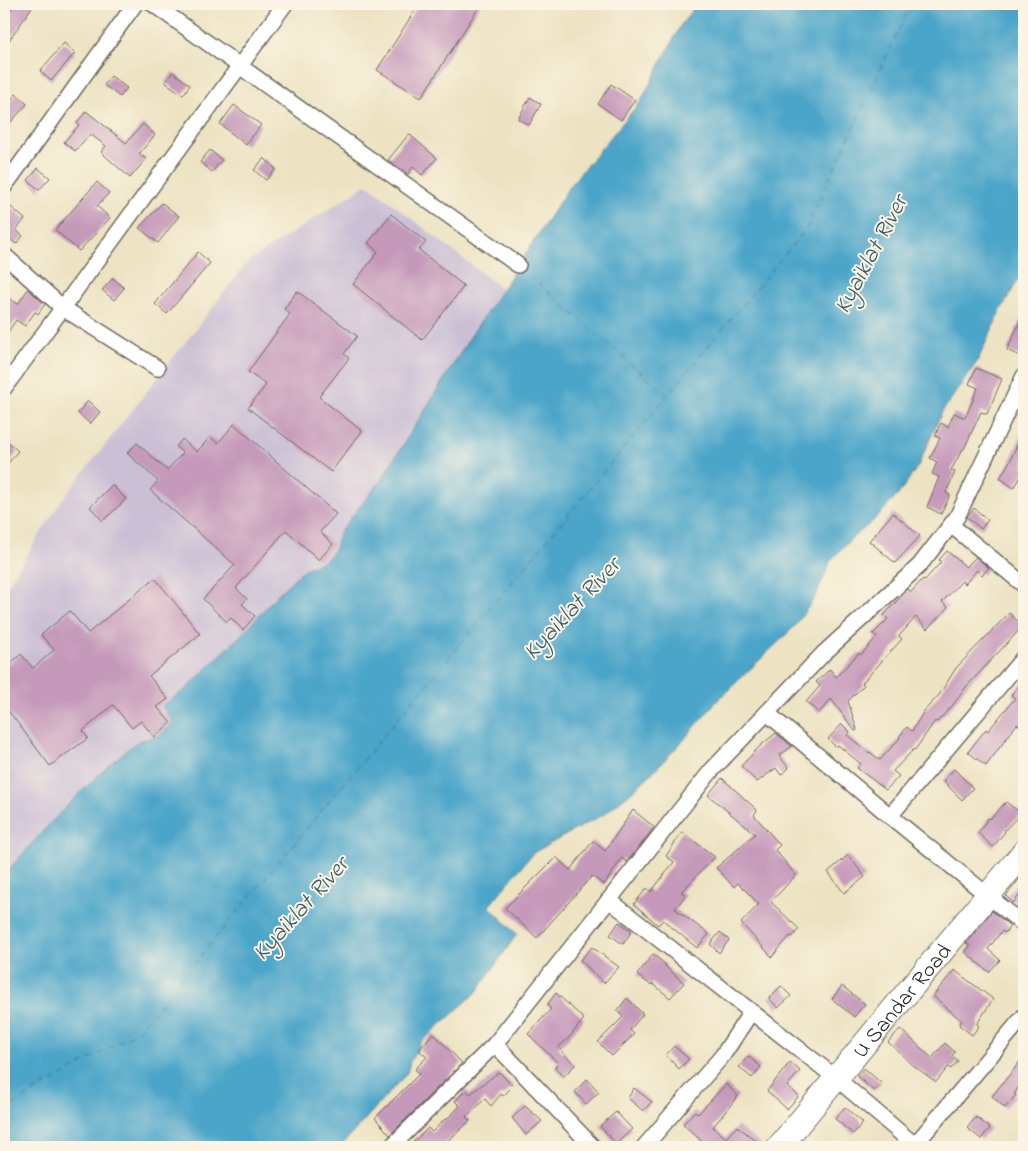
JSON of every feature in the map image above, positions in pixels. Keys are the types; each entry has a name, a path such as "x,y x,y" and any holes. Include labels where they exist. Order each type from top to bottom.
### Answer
{"main road":[{"name":"U Sandar Road","path":"779,1147 1024,852"}],"street":[{"path":"4,187 135,4"},
{"path":"153,4 518,265"},
{"path":"4,388 285,4"},
{"path":"4,255 63,308 157,368"},
{"path":"391,1147 495,1044 711,771 824,652 918,566 957,517 1024,376"},
{"path":"951,525 1024,585"},
{"path":"890,816 1024,657"},
{"path":"767,713 1024,925"},
{"path":"609,900 836,1078 915,1147 1024,1016"},
{"path":"644,1147 723,1055 751,1012"},
{"path":"495,1044 592,1147"}],"shaded area":[{"path":"367,184 528,309 364,537 4,906 4,591 62,500 248,262"}],"water":[{"name":"Kyaiklat River","path":"697,4 1024,4 1024,269 999,314 977,362 942,412 918,466 898,495 831,560 816,596 795,626 716,702 682,742 643,782 606,813 533,853 489,906 517,934 476,993 421,1042 410,1062 407,1073 340,1147 4,1147 4,875 99,774 137,742 157,736 173,723 162,706 185,690 304,569 324,561 330,555 335,548 339,533 381,480 474,331 571,184 641,101 681,25"}],"building":[{"path":"15,4 34,4 4,48 4,19"},
{"path":"419,4 481,4 421,98 377,70"},
{"path":"64,43 75,53 51,81 40,71"},
{"path":"173,72 190,85 183,95 165,82"},
{"path":"111,76 127,88 120,97 104,85"},
{"path":"611,84 635,100 621,120 598,104"},
{"path":"16,94 27,104 4,130 4,108"},
{"path":"530,97 541,104 529,125 518,119"},
{"path":"234,105 261,125 246,145 220,124"},
{"path":"86,111 126,143 143,124 155,135 139,154 146,159 130,178 101,152 106,146 90,134 75,151 64,142 79,125 77,123"},
{"path":"409,134 437,158 422,175 413,167 408,174 388,160"},
{"path":"210,150 222,160 212,172 200,162"},
{"path":"264,158 276,169 266,180 254,170"},
{"path":"38,168 50,178 39,190 28,180"},
{"path":"97,182 109,193 97,206 110,218 79,251 55,230"},
{"path":"162,203 179,216 158,243 139,228"},
{"path":"11,207 25,219 16,230 23,236 16,244 4,234 4,217"},
{"path":"391,214 426,242 419,250 464,286 422,340 353,284 378,252 368,243"},
{"path":"198,252 210,263 167,314 155,304"},
{"path":"113,278 124,288 114,300 102,290"},
{"path":"28,289 45,304 38,314 35,312 25,326 16,320 4,338 4,295 18,304"},
{"path":"297,291 357,336 344,354 349,358 319,397 362,431 331,472 248,408 266,385 248,372 290,314 284,309"},
{"path":"1024,312 1024,358 1007,350"},
{"path":"976,368 1002,379 987,414 981,412 964,449 951,470 955,472 946,493 950,495 941,514 927,507 939,477 932,474 937,462 930,458 940,438 935,436 941,423 948,427 954,413 965,418 978,388 969,384"},
{"path":"88,401 100,412 90,424 78,413"},
{"path":"234,424 336,514 320,532 333,544 319,560 286,530 236,588 247,599 242,604 255,616 243,630 231,618 227,622 203,599 235,565 150,490 158,481 127,453 137,443 167,470 183,453 176,447 182,439 197,452 210,437 218,443"},
{"path":"1024,429 1024,472 1014,488 1000,478 1010,461"},
{"path":"4,438 18,451 4,468"},
{"path":"112,485 126,499 103,521 90,507"},
{"path":"974,508 988,520 981,529 967,517"},
{"path":"893,513 920,536 895,563 869,541"},
{"path":"947,551 966,567 976,557 989,568 982,575 977,570 965,584 962,581 942,602 948,607 927,629 916,617 899,636 902,639 862,683 864,685 848,701 857,730 855,731 831,699 819,713 806,702 820,686 816,682 830,669 836,677 859,653 861,655 877,637 873,634 888,619 884,615 908,589 911,592 923,579 925,580 941,562 939,560"},
{"path":"155,578 200,634 149,676 168,699 157,707 171,723 154,737 141,721 132,728 113,705 83,731 88,738 50,766 4,705 4,670 21,654 33,668 54,650 41,635 70,611 88,633"},
{"path":"1009,613 1023,626 966,687 953,705 937,722 935,721 915,750 893,771 899,776 886,790 857,768 861,764 838,745 836,747 828,739 842,724 850,732 847,735 880,760 900,738 907,727 912,731 924,711 939,695 956,668"},
{"path":"1024,680 1024,729 1017,724 986,766 968,752 986,729 988,731 1015,698 1011,695"},
{"path":"776,733 792,746 779,756 789,768 781,775 776,768 757,782 741,766 760,746"},
{"path":"954,769 973,788 962,800 943,781"},
{"path":"722,778 757,810 754,815 780,845 775,850 796,875 771,902 799,929 792,937 790,936 772,957 741,923 759,904 738,883 734,887 716,868 755,834 708,795"},
{"path":"1006,802 1021,813 1004,831 993,847 978,833 988,818 990,819"},
{"path":"633,810 654,827 643,842 627,862 622,858 604,885 592,876 537,938 505,908 556,857 570,870 593,841 605,851"},
{"path":"682,832 715,857 681,892 686,895 675,909 709,934 697,948 663,920 658,925 634,904 647,888 651,892 674,862 666,856"},
{"path":"848,855 865,877 844,893 828,872"},
{"path":"1024,873 1024,890 1013,903 1006,896"},
{"path":"992,911 1010,926 1005,933 1002,931 988,949 1000,960 989,972 965,952 970,946 966,943"},
{"path":"619,922 632,931 623,944 610,935"},
{"path":"720,932 729,940 719,953 710,944"},
{"path":"592,947 619,967 604,983 580,960"},
{"path":"653,954 684,983 670,998 652,983 651,985 637,975"},
{"path":"954,970 993,999 977,1024 979,1026 972,1035 959,1025 962,1021 933,996"},
{"path":"781,986 791,996 778,1008 769,998"},
{"path":"842,986 865,1004 854,1017 832,999"},
{"path":"556,993 584,1019 567,1040 558,1047 575,1065 563,1077 555,1067 558,1063 528,1034 551,1009 547,1005"},
{"path":"627,998 643,1014 630,1030 634,1034 612,1056 598,1042 623,1017 617,1011"},
{"path":"900,1029 932,1058 945,1043 955,1052 952,1056 958,1061 951,1069 948,1067 936,1082 914,1066 888,1042"},
{"path":"433,1033 462,1063 390,1135 375,1118 419,1074 415,1069 427,1057 419,1050"},
{"path":"674,1046 689,1059 679,1069 666,1055"},
{"path":"748,1056 761,1067 752,1078 739,1067"},
{"path":"1024,1057 1024,1079 1014,1094 1016,1095 1005,1108 992,1096"},
{"path":"790,1062 800,1071 787,1086 799,1096 787,1109 767,1091"},
{"path":"864,1068 881,1083 874,1091 857,1076"},
{"path":"499,1072 513,1086 503,1096 501,1094 491,1106 485,1099 466,1117 470,1121 441,1147 408,1147 428,1128 432,1132 446,1120 460,1106 455,1101 466,1090 470,1094"},
{"path":"587,1079 599,1092 586,1104 575,1092"},
{"path":"726,1084 738,1096 713,1127 726,1138 737,1126 764,1147 708,1147 683,1124 695,1111 698,1114"},
{"path":"634,1088 652,1102 643,1111 628,1098"},
{"path":"525,1106 542,1121 526,1135 512,1118"},
{"path":"845,1107 863,1123 853,1134 835,1119"},
{"path":"616,1112 632,1129 616,1144 600,1126"},
{"path":"976,1117 990,1128 981,1139 967,1128"}],"ferry route":[{"path":"4,1110 138,1031 806,229 911,4"},
{"path":"522,269 666,394"}]}
